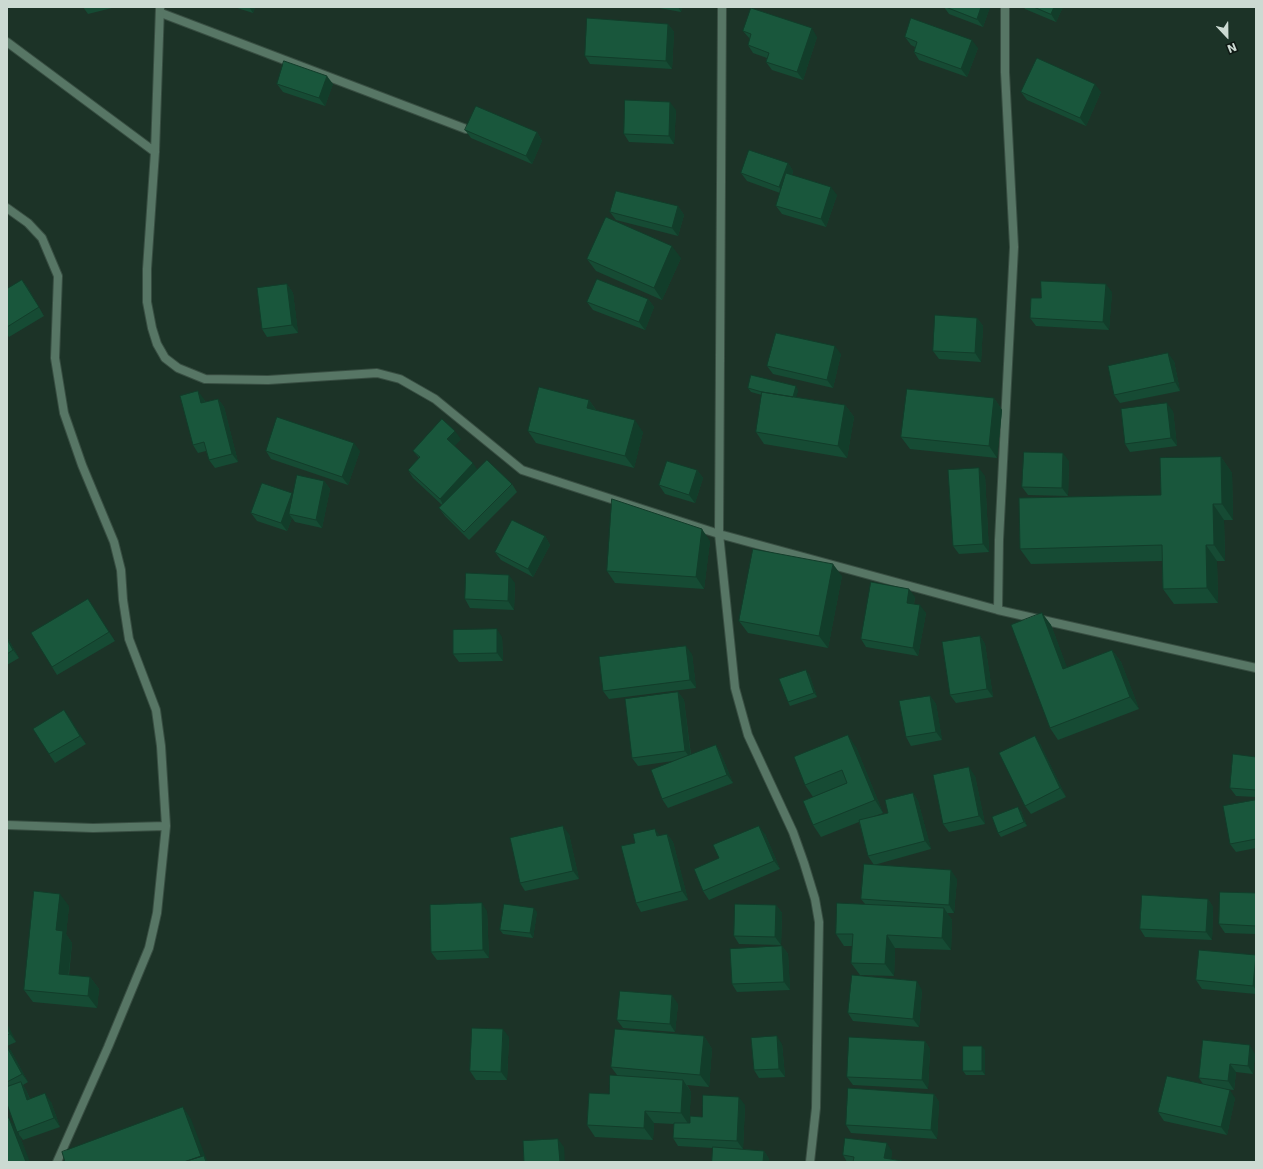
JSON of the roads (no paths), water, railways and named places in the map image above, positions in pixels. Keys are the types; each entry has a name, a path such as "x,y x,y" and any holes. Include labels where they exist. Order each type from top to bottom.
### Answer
{"street":[{"path":"722,7 719,534 734,688 748,735 793,832 804,863 819,922 816,1108 810,1162"},
{"path":"998,610 999,540 1014,247 1005,72 1005,7"},
{"path":"466,129 160,10 155,152 146,269 147,302 152,328 157,344 165,358 178,368 205,379 268,380 377,373 400,379 435,399 522,470 719,534 998,610 1256,668"},
{"path":"7,42 155,152"},
{"path":"7,208 28,223 42,238 58,276 54,358 64,413 82,465 114,542 121,570 122,600 129,639 156,710 161,746 166,826 157,913 149,948 108,1047 57,1162"},
{"path":"7,825 93,828 166,826"}]}
